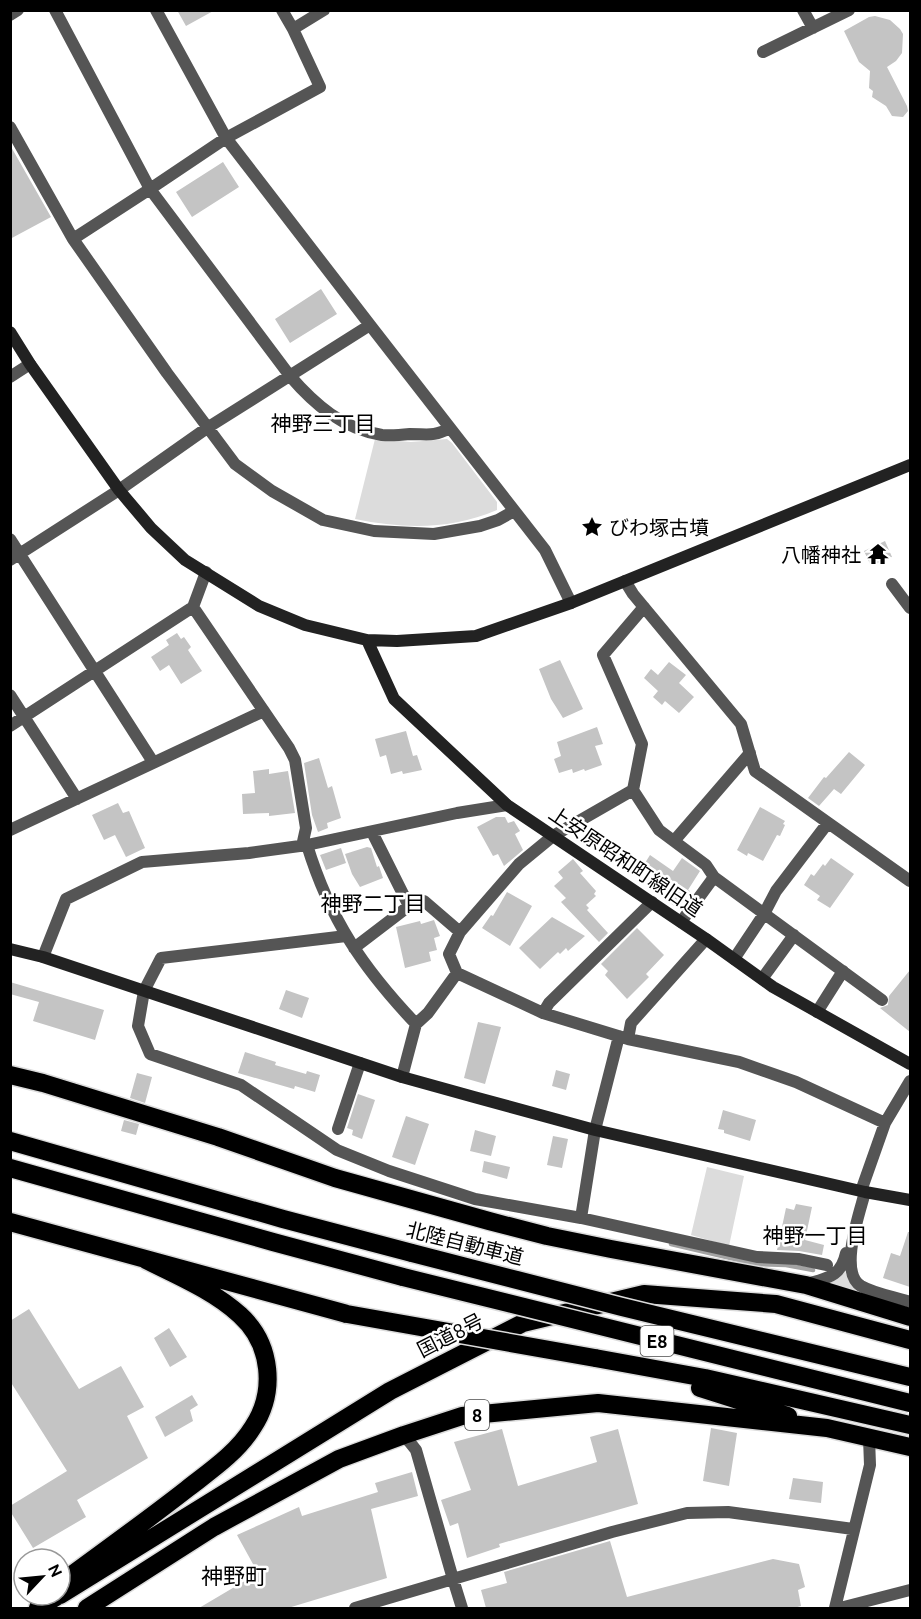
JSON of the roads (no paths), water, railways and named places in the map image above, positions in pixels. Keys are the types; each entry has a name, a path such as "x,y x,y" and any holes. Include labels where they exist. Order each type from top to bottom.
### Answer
{"highway":[{"path":"10,1075 218,1137 335,1178 489,1221 600,1247 806,1285 910,1317"},
{"name":"北陸自動車道","path":"10,1142 412,1253 910,1377"},
{"name":"E8","path":"10,1168 403,1277 910,1403"},
{"path":"10,1222 347,1314 676,1372 910,1425"},
{"path":"72,1575 234,1450 262,1411 267,1390 268,1370 264,1351 255,1333 242,1316 222,1300 146,1260"},
{"name":"国道8号","path":"72,1588 390,1391 523,1323 644,1294 776,1304 910,1340"},
{"path":"776,1304 803,1304 910,1324"},
{"path":"595,1358 827,1428"},
{"name":"8","path":"87,1608 214,1527 339,1459 462,1416 598,1403 827,1428 910,1447"}],"street":[{"path":"10,15 18,10"},
{"path":"55,10 150,189 305,393 323,410 346,424 382,435 437,435 450,428"},
{"path":"156,10 226,138 544,550 571,603"},
{"path":"73,239 226,138 320,87 282,10"},
{"path":"292,29 324,10"},
{"path":"803,10 813,28"},
{"path":"763,52 849,10"},
{"path":"10,127 73,239 235,464 272,491 323,520 374,531 434,534 480,526 514,511"},
{"path":"15,557 119,490 207,428 370,325"},
{"path":"10,333 119,490 151,528 185,560 259,606 305,625 367,640 476,636 571,603 910,465"},
{"path":"10,377 30,364"},
{"path":"10,539 15,557 96,670 153,762"},
{"path":"10,726 193,607 206,572"},
{"path":"625,581 741,724 755,771 910,881"},
{"path":"892,584 910,608"},
{"path":"193,607 289,748 294,760 306,828 304,845 318,880 346,936 393,1000 416,1024"},
{"path":"644,607 603,656 642,744 633,790 659,830 706,865 714,877 882,1000"},
{"name":"上安原昭和町線旧道","path":"367,640 394,699 507,805 762,979 910,1064"},
{"path":"10,695 77,799"},
{"path":"10,830 264,711"},
{"path":"674,841 750,753"},
{"path":"633,790 553,836 519,864 460,932 449,954 457,973 543,1013 624,1037 739,1062 796,1082 885,1123"},
{"path":"43,957 66,899 142,862 249,853 304,845 457,813 507,805"},
{"path":"734,959 764,914 776,891 827,824"},
{"path":"372,832 409,906"},
{"path":"681,922 714,877"},
{"path":"354,948 409,906 424,901 460,932"},
{"path":"543,1013 549,1003 652,902"},
{"path":"762,979 794,935"},
{"path":"346,936 161,958 144,991 138,1026 150,1054 241,1085 337,1150 389,1171 475,1199 581,1218 757,1257 798,1259 827,1265"},
{"path":"581,1218 595,1130 624,1037 631,1023 706,939"},
{"path":"10,948 402,1077 595,1130 861,1191 910,1200"},
{"path":"817,1012 843,971"},
{"path":"402,1077 416,1024 428,1013 457,973"},
{"path":"338,1129 360,1063"},
{"path":"806,1285 831,1276 844,1262 861,1191 885,1123 910,1081"},
{"path":"861,1191 850,1253 852,1274 859,1285 910,1302"},
{"path":"404,1435 416,1450 462,1608"},
{"path":"835,1608 870,1465 869,1438"},
{"path":"355,1608 612,1532 687,1513 728,1512 853,1529"},
{"path":"840,1608 910,1590"}],"waterway":[{"path":"671,1244 756,1264 786,1265 813,1270"}],"place":[{"name":"びわ塚古墳","path":"592,527"},
{"name":"八幡神社","path":"878,554"}],"district":[{"name":"神野三丁目","path":"323,423"},
{"name":"神野二丁目","path":"373,903"},
{"name":"神野一丁目","path":"815,1235"},
{"name":"神野町","path":"234,1575"}]}
